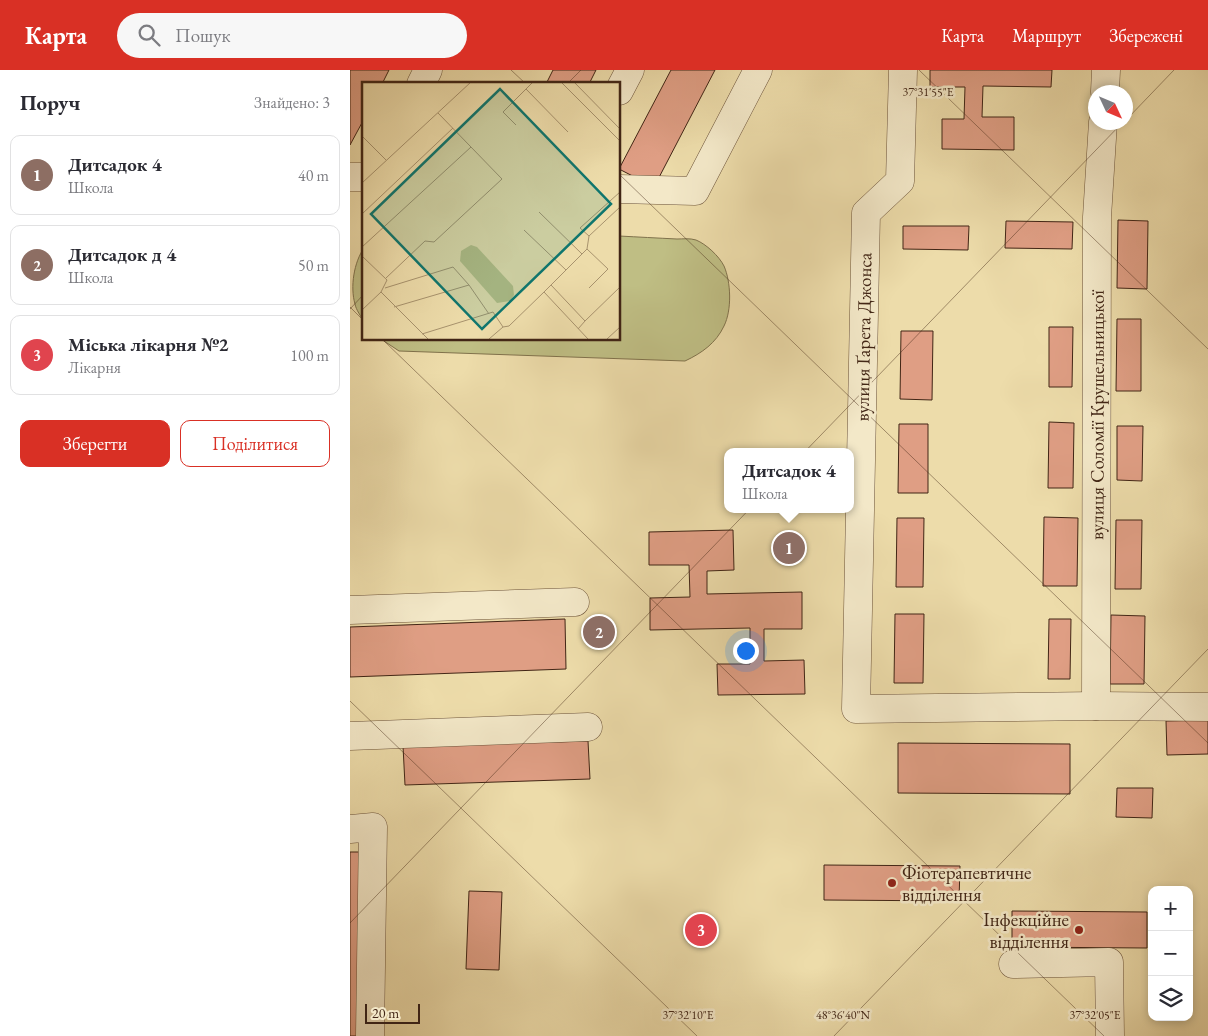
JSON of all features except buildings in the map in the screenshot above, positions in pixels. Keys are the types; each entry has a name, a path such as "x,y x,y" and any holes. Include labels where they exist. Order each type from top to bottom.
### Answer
{"street":[{"path":"422,82 428,70"},
{"path":"620,89 630,70"},
{"path":"620,189 695,192 758,70"},
{"name":"вулиця Ґарета Джонса","path":"903,70 900,181 866,213 856,709 1096,706"},
{"path":"1105,85 1106,70"},
{"name":"вулиця Соломії Крушельницької","path":"1096,706 1098,217 1103,130"},
{"path":"350,610 575,602"},
{"path":"1096,706 1208,707"},
{"path":"350,736 588,727"},
{"path":"350,829 373,827 370,1036"},
{"path":"1013,964 1108,962 1110,1036"}],"shaded area":[{"path":"620,236 694,239 716,254 722,262 726,273 729,288 729,304 724,326 713,342 703,351 685,361 399,351 382,340 620,340"},
{"path":"362,252 362,319 357,311 353,290 355,267"}],"place":[{"name":"Дитсадок 4","path":"789,548"},
{"name":"Дитсадок д 4","path":"599,632"},
{"name":"Фіотерапевтичне відділення","path":"892,883"},
{"name":"Міська лікарня №2","path":"701,930"},
{"name":"Інфекційне відділення","path":"1079,930"}]}
